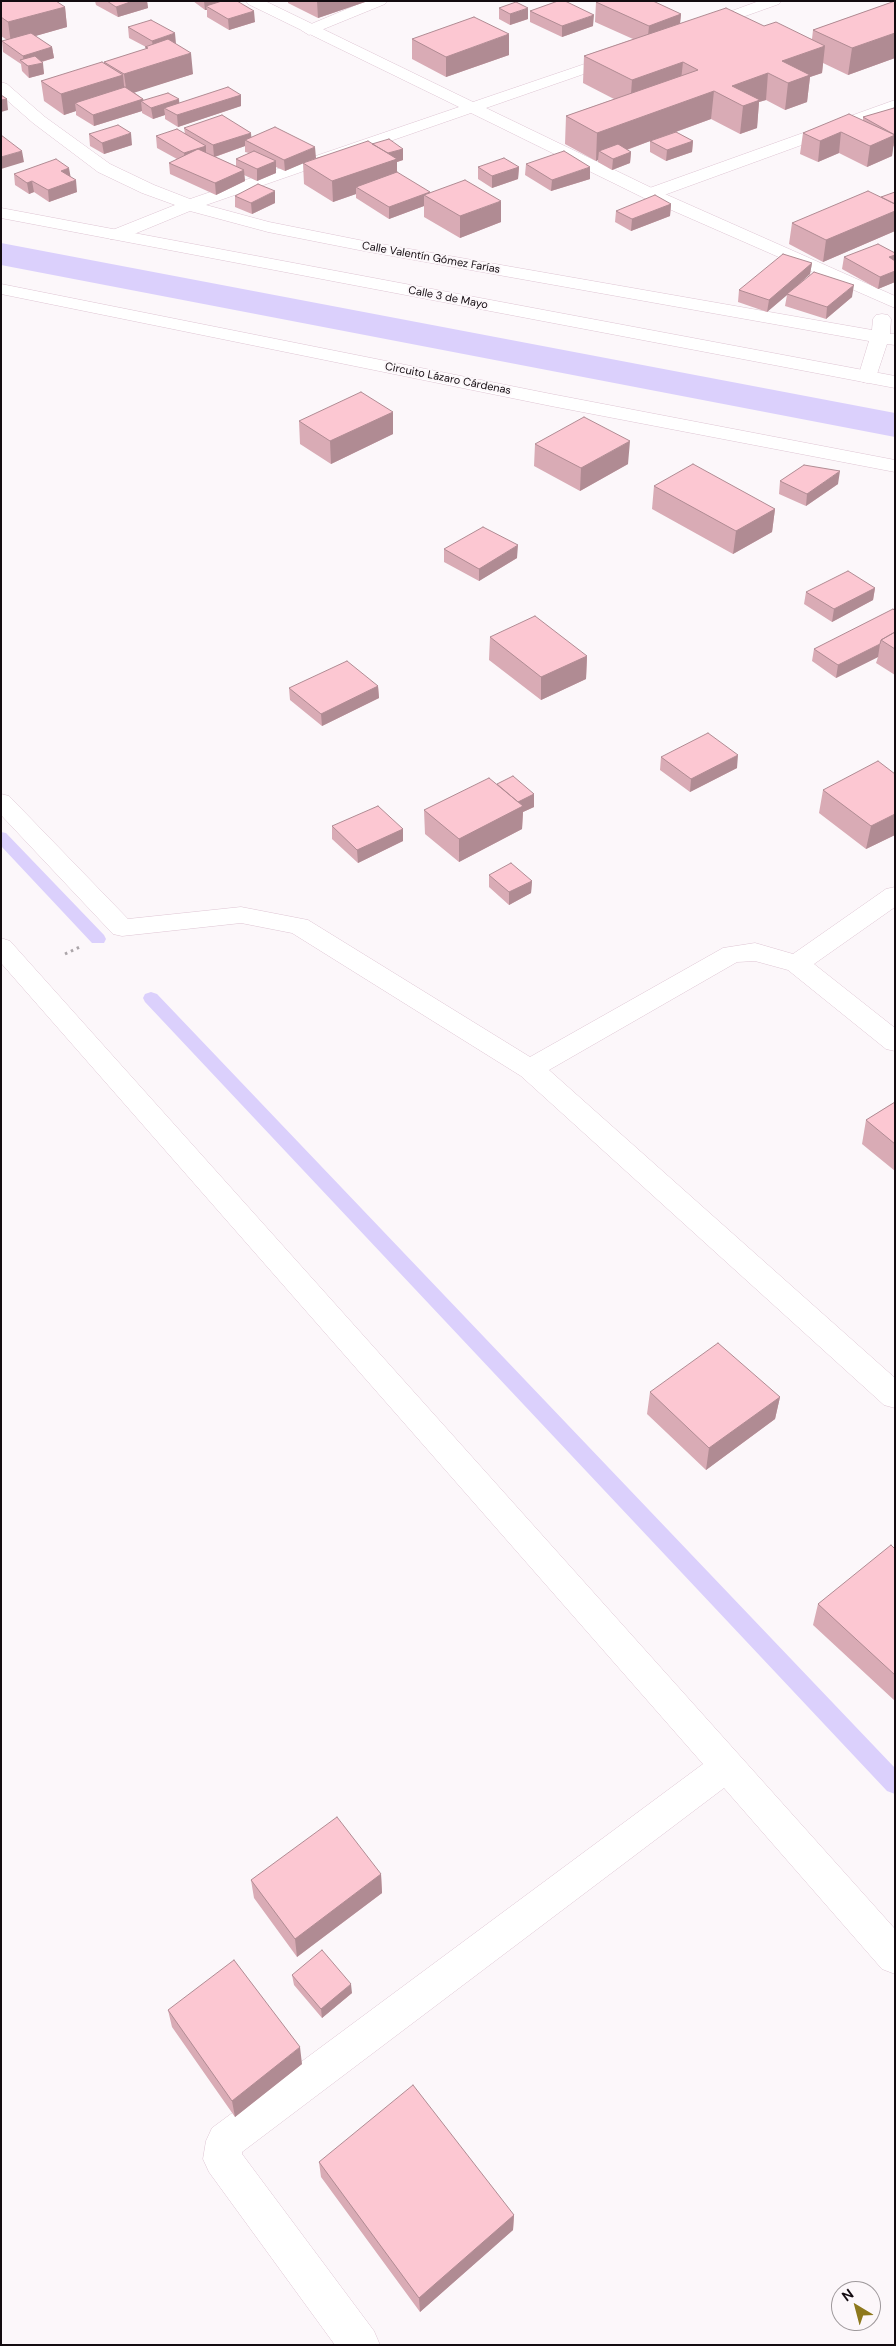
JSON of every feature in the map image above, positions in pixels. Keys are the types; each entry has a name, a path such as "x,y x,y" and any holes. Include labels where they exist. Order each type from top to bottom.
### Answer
{"street":[{"path":"253,1 309,30 473,107 650,194 892,298 887,339 867,377"},
{"path":"309,30 380,1"},
{"path":"692,31 774,1"},
{"path":"116,235 190,205 637,51"},
{"name":"Calle Valentín Gómez Farías","path":"1,87 39,120 104,168 148,189 190,205 268,227 364,246 887,339"},
{"path":"650,194 895,106"},
{"name":"Calle 3 de Mayo","path":"1,213 895,382"},
{"name":"Circuito Lázaro Cárdenas","path":"1,289 552,400 895,466"},
{"path":"1,801 122,928 241,915 299,926 530,1069 895,1396"},
{"path":"797,964 895,895"},
{"path":"1,947 895,1956"},
{"path":"530,1069 732,954 756,952 797,964 895,1042"},
{"path":"360,2345 222,2159 224,2141 727,1766"}],"building":[{"path":"1,1 56,1 65,7 8,22 1,17"},
{"path":"107,1 133,1 116,7"},
{"path":"222,1 237,1 254,11 228,19 206,6"},
{"path":"558,1 565,1 594,15 562,26 530,11"},
{"path":"653,1 681,14 649,26 596,2"},
{"path":"895,1 895,33 852,48 813,30"},
{"path":"516,2 528,8 510,14 499,8"},
{"path":"726,8 764,26 776,22 825,46 782,61 810,75 788,83 768,73 732,86 760,100 743,106 714,91 597,133 566,116 698,70 683,62 632,80 584,56"},
{"path":"474,17 509,34 446,57 412,39"},
{"path":"151,20 175,33 152,41 128,27"},
{"path":"31,33 52,47 23,56 2,41"},
{"path":"168,39 191,53 124,74 104,62 148,48 145,47"},
{"path":"35,56 43,63 28,66 20,60"},
{"path":"102,62 123,75 61,94 41,81"},
{"path":"125,87 143,99 93,115 75,103"},
{"path":"228,87 241,95 177,115 164,108"},
{"path":"168,93 179,99 151,108 141,101"},
{"path":"895,108 895,135 863,117"},
{"path":"849,114 895,135 870,146 841,132 820,141 803,133"},
{"path":"222,115 251,133 213,145 184,128"},
{"path":"118,125 131,133 102,143 89,134"},
{"path":"275,127 315,147 284,160 245,140"},
{"path":"177,129 206,146 184,153 156,136"},
{"path":"676,132 693,141 667,150 650,141"},
{"path":"1,135 22,151 1,157"},
{"path":"389,139 403,149 388,153 372,144"},
{"path":"368,141 397,159 332,181 303,163"},
{"path":"618,144 631,152 613,159 599,151"},
{"path":"198,149 244,170 215,183 169,163"},
{"path":"254,151 276,161 257,169 236,159"},
{"path":"564,151 590,167 552,180 526,164"},
{"path":"504,158 519,167 492,176 478,167"},
{"path":"56,159 69,168 61,171 76,180 48,190 32,181 27,183 14,174"},
{"path":"397,172 430,192 389,207 356,187"},
{"path":"465,180 501,201 460,216 424,195"},
{"path":"258,184 275,191 251,203 235,196"},
{"path":"868,191 895,204 895,211 826,240 792,223"},
{"path":"895,192 895,204 881,197"},
{"path":"655,195 671,204 632,219 616,211"},
{"path":"878,244 895,253 895,255 889,257 895,261 895,271 880,277 844,257"},
{"path":"783,254 812,263 769,300 739,290"},
{"path":"814,272 854,285 827,307 787,294"},
{"path":"361,392 393,412 330,441 299,421"},
{"path":"584,417 630,441 581,468 535,444"},
{"path":"693,464 775,509 736,531 654,486"},
{"path":"804,465 840,471 807,494 780,481"},
{"path":"483,527 518,545 479,569 444,549"},
{"path":"848,571 875,588 834,609 806,592"},
{"path":"893,609 895,611 895,632 881,640 880,644 838,665 814,649"},
{"path":"535,616 587,656 541,677 490,637"},
{"path":"895,632 895,649 881,640"},
{"path":"347,661 378,686 321,714 289,688"},
{"path":"708,733 738,755 691,779 661,757"},
{"path":"878,761 895,774 895,814 871,826 823,790"},
{"path":"513,776 534,794 518,802 497,784"},
{"path":"489,778 523,806 459,839 424,810"},
{"path":"378,806 403,829 357,850 332,826"},
{"path":"511,863 532,881 509,892 489,875"},
{"path":"895,1102 895,1144 866,1120"},
{"path":"718,1343 780,1397 709,1448 650,1392"},
{"path":"891,1545 895,1549 895,1675 818,1604"},
{"path":"337,1817 381,1874 295,1939 251,1880"},
{"path":"322,1950 351,1984 321,2009 292,1975"},
{"path":"234,1960 300,2047 232,2101 168,2010"},
{"path":"413,2085 514,2215 419,2298 319,2162"}],"waterway":[{"path":"1,254 895,425"},
{"path":"1,837 98,939"},
{"path":"151,998 895,1784"}]}
